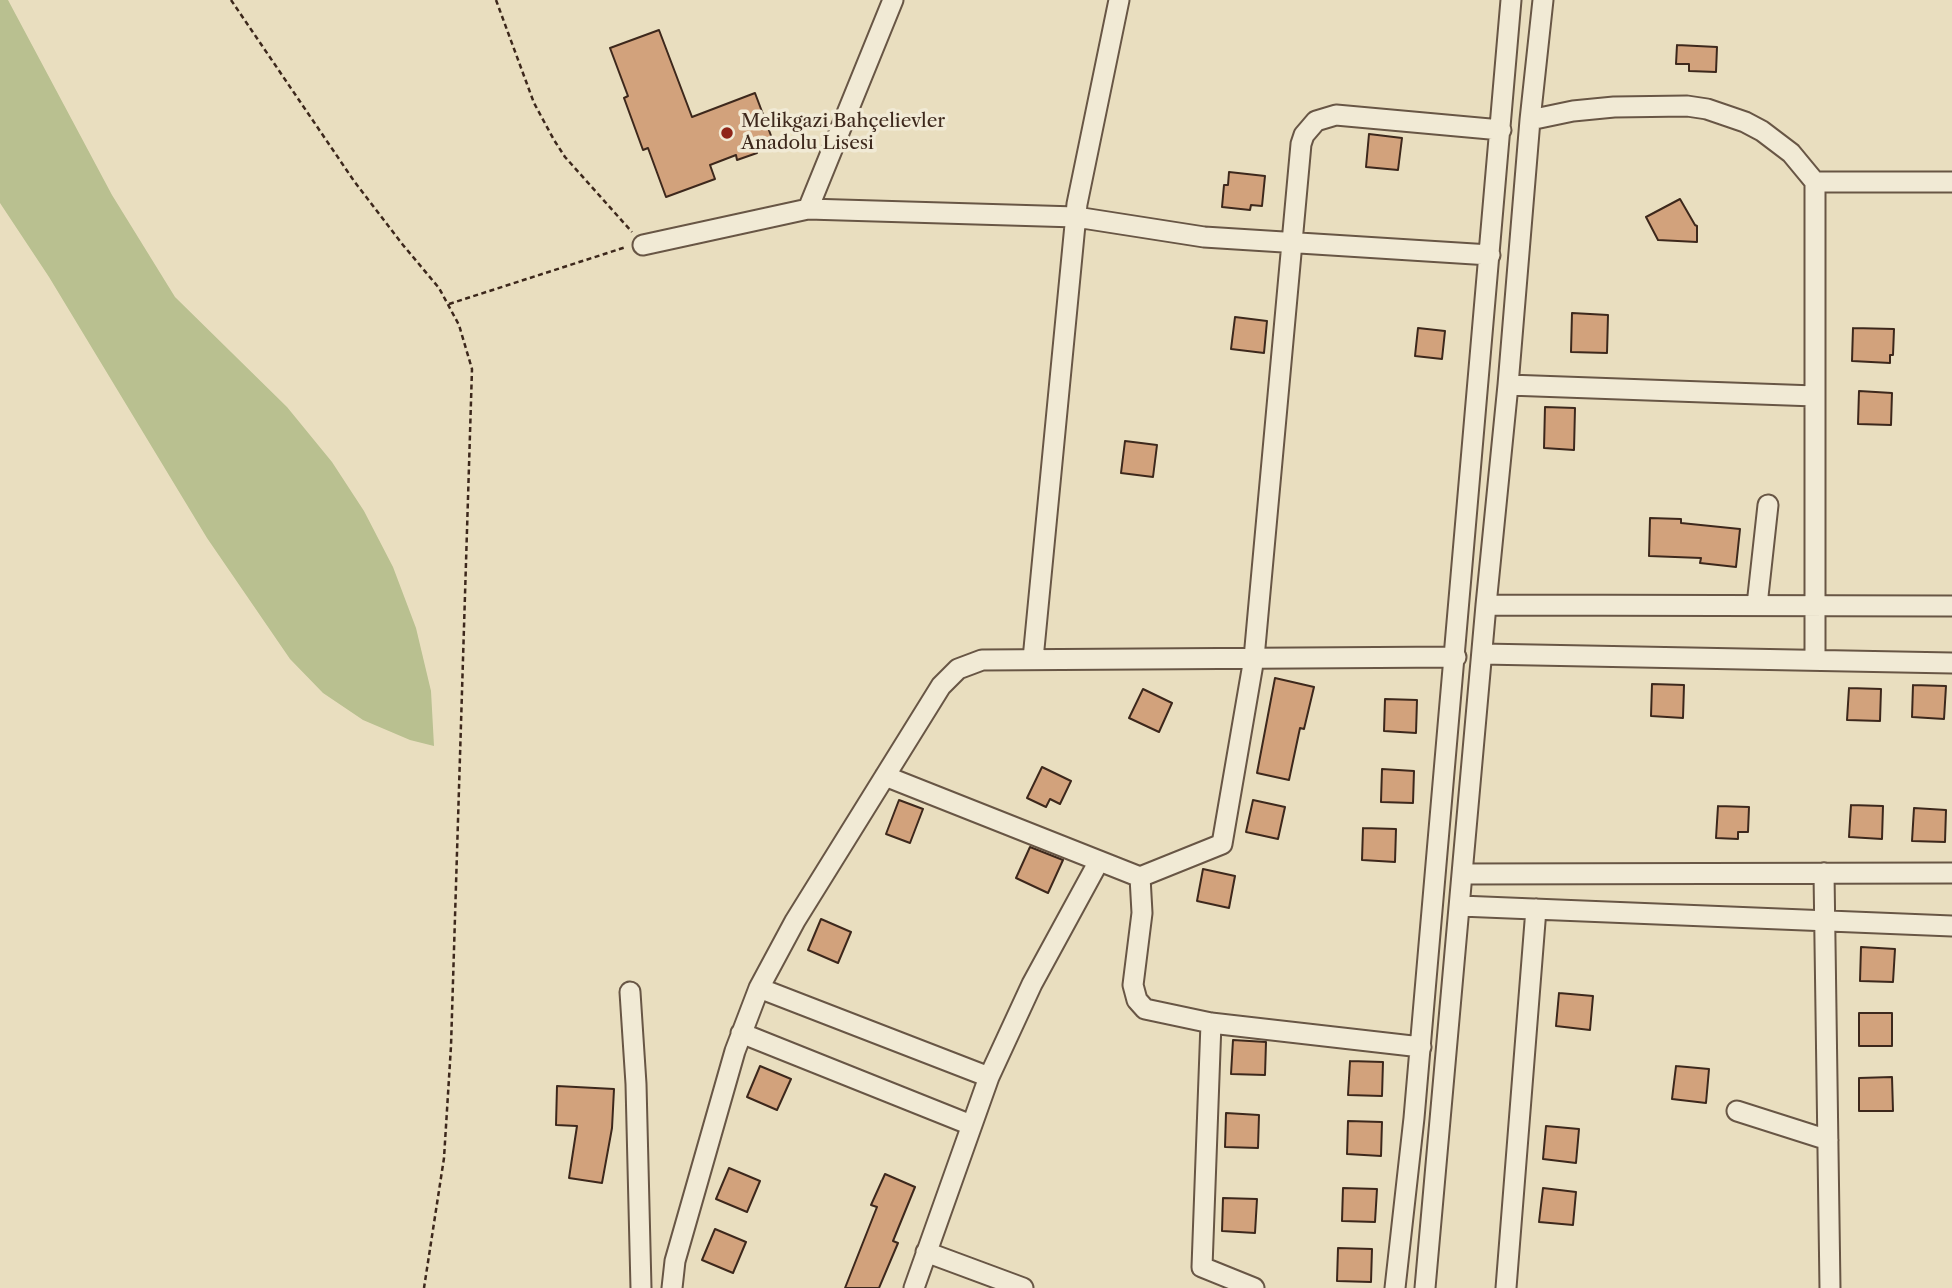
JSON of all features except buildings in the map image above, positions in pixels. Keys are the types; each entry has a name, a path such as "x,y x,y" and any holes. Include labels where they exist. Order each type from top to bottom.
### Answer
{"street":[{"path":"808,209 893,0"},
{"path":"1032,659 1076,217 1119,0"},
{"path":"1395,1288 1421,1047 1511,0"},
{"path":"1425,1288 1543,0"},
{"path":"1530,120 1573,111 1614,107 1688,106 1707,109 1745,121 1777,141 1791,153 1815,182 1815,660"},
{"path":"886,776 1140,877 1222,844 1254,658 1301,144 1309,127 1316,121 1336,115 1501,130"},
{"path":"1815,182 1952,182"},
{"path":"642,244 808,209 1076,217 1204,237 1490,255"},
{"path":"1508,385 1815,396"},
{"path":"1757,605 1768,505"},
{"path":"1486,605 1952,606"},
{"path":"1482,654 1952,663"},
{"path":"672,1288 675,1261 741,1033 759,988 794,921 941,686 958,669 982,660 1455,657"},
{"path":"914,1288 989,1077 1032,984 1099,861"},
{"path":"1824,873 1830,1288"},
{"path":"1463,874 1952,873"},
{"path":"1140,877 1142,913 1133,985 1137,1000 1150,1011 1211,1023 1421,1047"},
{"path":"1460,906 1952,926"},
{"path":"1506,1288 1536,909"},
{"path":"759,988 989,1077"},
{"path":"630,992 636,1084 641,1288"},
{"path":"1211,1023 1202,1267 1254,1288"},
{"path":"741,1033 971,1125"},
{"path":"1737,1111 1828,1140"},
{"path":"926,1252 1023,1288"}],"path":[{"path":"231,0 354,181 428,273 449,304 459,325 472,369 451,1046 444,1158 424,1288"},
{"path":"449,304 642,244 565,158 554,140 534,103 496,0"}],"green space":[{"path":"0,0 8,0 112,195 175,297 287,407 332,462 364,511 393,567 416,628 431,691 434,746 410,740 363,720 323,693 290,659 207,538 49,277 0,203"}],"place":[{"name":"Melikgazi Bahçelievler Anadolu Lisesi","path":"727,133"}]}
